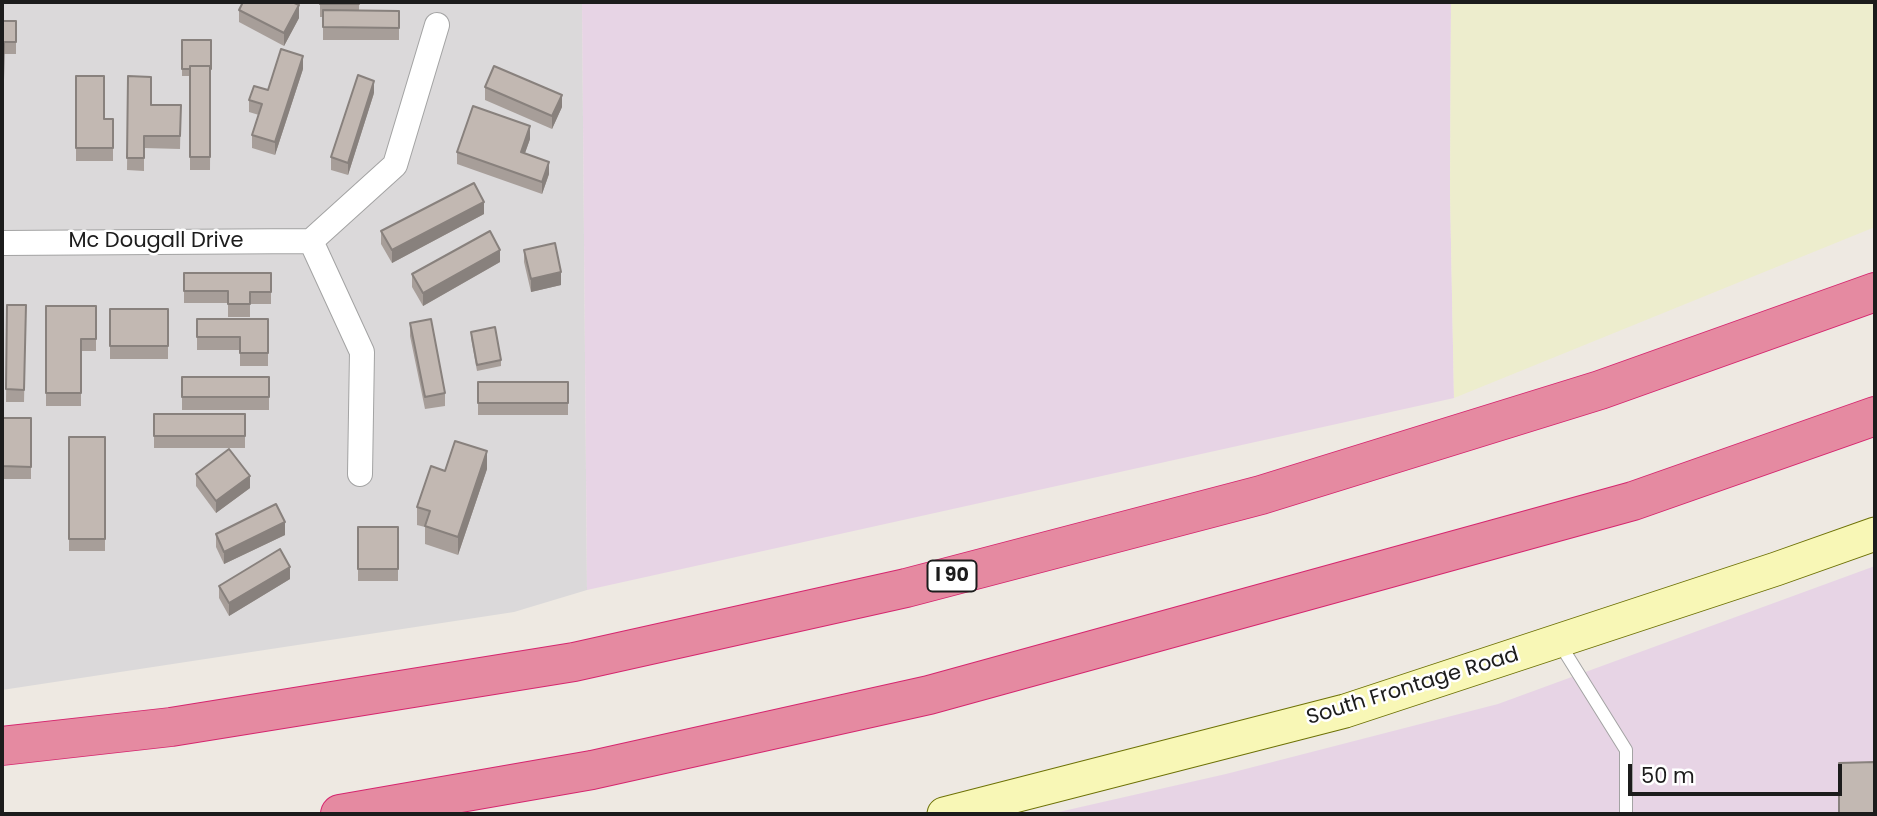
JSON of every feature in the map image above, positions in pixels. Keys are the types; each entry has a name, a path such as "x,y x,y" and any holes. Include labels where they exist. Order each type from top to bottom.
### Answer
{"highway":[{"name":"I 90","path":"2,746 171,727 574,662 906,588 1261,495 1600,390 1875,292"},
{"path":"340,814 593,770 929,695 1633,501 1875,416"}],"main road":[{"name":"South Frontage Road","path":"944,814 1345,710 1875,534"}],"street":[{"path":"360,474 362,352 311,241 395,165 437,24"},
{"name":"Mc Dougall Drive","path":"2,243 311,241"}],"lane":[{"path":"1558,641 1626,750 1626,814"}],"shaded area":[{"path":"2,2 582,2 587,590 514,612 2,690"},
{"path":"582,2 1451,2 1450,191 1454,398 587,590"},
{"path":"1875,566 1875,814 1050,814 1226,774 1498,704"}],"green space":[{"path":"1451,2 1875,2 1875,227 1454,398 1450,191"}],"building":[{"path":"243,2 292,2 299,5 284,33 239,10"},
{"path":"359,2 359,4 320,4"},
{"path":"323,10 399,11 399,28 323,27"},
{"path":"2,21 16,21 16,42 4,42 3,80 2,80"},
{"path":"182,40 211,40 211,69 210,66 190,66 190,69 182,69"},
{"path":"281,49 303,56 275,142 252,135 262,104 249,100 254,86 268,90"},
{"path":"190,66 210,66 210,157 190,157"},
{"path":"494,66 562,95 552,116 485,87"},
{"path":"358,75 374,81 348,163 331,157"},
{"path":"76,76 104,76 104,119 113,119 113,148 76,148"},
{"path":"128,76 151,77 151,105 181,105 180,136 144,136 144,158 127,158"},
{"path":"473,106 530,126 521,152 549,162 542,182 457,152"},
{"path":"474,183 484,202 392,250 381,231"},
{"path":"490,231 500,250 423,293 412,274"},
{"path":"555,243 561,272 531,279 524,250"},
{"path":"184,273 271,273 271,292 250,292 250,304 228,304 228,291 184,291"},
{"path":"7,305 26,305 24,390 6,389"},
{"path":"46,306 96,306 96,339 81,339 81,393 46,393"},
{"path":"110,309 168,309 168,346 110,346"},
{"path":"197,319 268,319 268,353 240,353 240,337 197,337"},
{"path":"431,319 445,393 425,397 410,323"},
{"path":"495,327 501,360 477,365 471,332"},
{"path":"182,377 269,377 269,397 182,397"},
{"path":"478,382 568,382 568,403 478,403"},
{"path":"154,414 245,414 245,436 154,436"},
{"path":"2,418 31,418 31,467 2,466"},
{"path":"69,437 105,437 105,539 69,539"},
{"path":"455,441 487,451 458,537 425,526 430,511 417,507 431,466 445,471"},
{"path":"229,449 250,476 216,501 196,474"},
{"path":"276,504 285,522 224,552 216,534"},
{"path":"358,527 398,527 398,569 358,569"},
{"path":"280,549 290,567 229,603 219,586"},
{"path":"1875,762 1875,814 1839,814 1839,763"}]}
